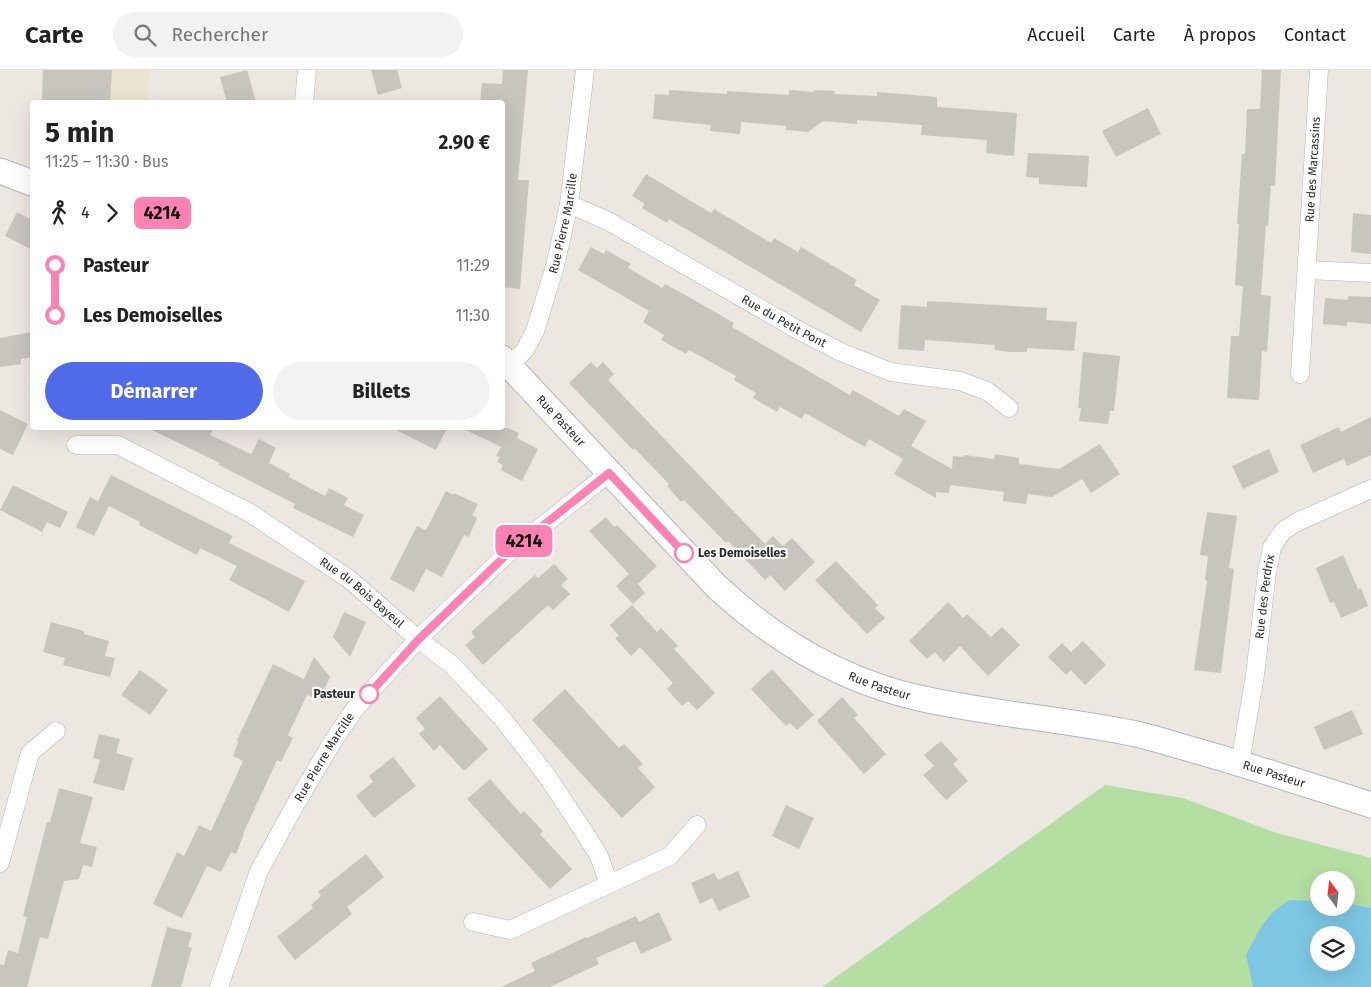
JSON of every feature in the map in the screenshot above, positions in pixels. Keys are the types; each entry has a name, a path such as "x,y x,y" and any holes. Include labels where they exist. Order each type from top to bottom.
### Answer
{"street":[{"path":"304,100 307,70"},
{"name":"Rue Pierre Marcille","path":"506,362 525,350 535,331 554,266 569,204 586,70"},
{"name":"Rue des Marcassins","path":"1300,374 1319,70"},
{"path":"0,171 30,182"},
{"name":"Rue du Petit Pont","path":"569,204 608,221 798,330 843,353 891,372 960,381 987,391 1009,408"},
{"path":"1307,270 1371,273"},
{"name":"Rue Pasteur","path":"506,362 716,586 742,611 804,654 882,687 918,698 1136,734 1240,762 1371,805"},
{"name":"Rue du Bois Bayeul","path":"76,445 118,445 250,512 349,579 418,640 452,665 502,718 546,776 599,856 609,884"},
{"name":"Rue Pierre Marcille","path":"219,987 260,871 294,807 333,741 354,710 418,640 506,555 609,473"},
{"name":"Rue des Perdrix","path":"1240,762 1255,675 1267,572 1272,547 1282,531 1297,522 1371,489"},
{"path":"0,863 30,753 56,731"},
{"path":"473,922 510,930 670,856 696,825"}],"shaded area":[{"path":"43,70 149,70 147,100 41,100"}],"green space":[{"path":"1105,785 1183,798 1277,833 1371,858 1371,987 822,987"}],"water":[{"path":"1290,900 1310,901 1310,916 1355,916 1355,905 1371,908 1371,987 1253,987 1246,955 1264,924 1275,911"}],"building":[{"path":"43,70 112,70 110,100 42,100"},
{"path":"247,70 255,100 226,100 220,77"},
{"path":"371,70 397,70 402,88 378,95"},
{"path":"503,70 528,70 518,180 529,180 520,289 505,287 505,100 480,100 482,83 502,84"},
{"path":"1262,70 1281,70 1275,186 1271,185 1261,295 1271,296 1267,352 1262,351 1259,400 1227,398 1231,336 1239,336 1243,286 1235,285 1242,154 1245,154 1247,109 1260,109"},
{"path":"669,90 727,94 727,91 789,95 789,90 814,92 814,90 835,91 834,94 877,96 877,92 937,97 937,107 1017,113 1014,156 986,153 987,140 921,135 922,125 857,120 857,124 823,121 808,132 786,130 786,126 741,122 740,134 710,131 711,125 653,119 655,94 669,95"},
{"path":"1148,108 1161,134 1116,157 1102,131"},
{"path":"1028,153 1089,156 1087,187 1039,184 1039,178 1026,177"},
{"path":"646,174 711,213 714,209 771,243 774,238 798,252 801,247 857,280 854,285 880,300 861,332 669,219 667,223 642,208 645,204 632,196"},
{"path":"17,212 30,219 30,249 5,236"},
{"path":"1353,213 1371,215 1371,254 1351,252"},
{"path":"591,247 604,254 606,250 631,264 628,268 662,288 665,284 687,296 734,323 732,327 850,395 853,390 899,416 904,409 926,421 911,446 952,469 953,456 963,457 964,455 994,459 995,454 1019,458 1019,464 1059,469 1100,444 1120,474 1091,493 1082,479 1052,497 1028,494 1026,504 1003,501 1004,492 950,485 949,493 936,492 936,498 894,474 903,459 869,439 865,447 805,413 802,419 780,407 777,412 753,398 756,393 734,380 736,376 689,350 686,354 661,340 664,335 643,322 649,311 578,270"},
{"path":"1348,296 1371,297 1371,324 1347,322 1347,326 1323,324 1325,298 1348,300"},
{"path":"927,301 1047,308 1046,320 1077,322 1074,351 1027,348 1027,352 1010,352 994,350 995,345 925,340 924,351 898,349 901,305 927,307"},
{"path":"30,332 30,357 21,359 21,364 0,367 0,338"},
{"path":"1083,352 1120,356 1114,411 1110,411 1108,424 1079,421 1081,408 1078,408"},
{"path":"591,362 597,368 603,362 614,374 608,380 765,544 773,536 783,546 792,538 815,562 785,591 770,575 765,580 728,541 726,543 684,500 681,502 667,486 669,484 634,448 633,450 569,383"},
{"path":"0,410 28,424 13,455 0,449"},
{"path":"1371,417 1371,455 1347,466 1344,459 1313,473 1300,445 1339,427 1341,432"},
{"path":"505,428 508,428 519,433 517,438 538,449 522,481 501,470 503,465 497,462 500,457 496,456 501,447 466,430 505,430"},
{"path":"152,430 213,430 210,435 251,454 259,439 276,448 269,463 290,474 289,477 325,496 329,488 348,498 344,505 364,515 353,537 293,508 295,504 219,465 220,463"},
{"path":"396,430 446,430 436,450"},
{"path":"1269,449 1279,472 1243,489 1232,466"},
{"path":"111,475 233,536 229,543 305,581 289,612 229,580 237,566 200,548 197,555 139,525 140,522 109,506 94,536 76,527 90,497 99,502"},
{"path":"13,485 68,512 60,528 47,522 42,532 0,510"},
{"path":"446,491 478,504 472,515 477,518 469,537 464,535 442,577 426,569 414,592 390,579 417,526 426,530"},
{"path":"1207,512 1237,516 1229,568 1234,569 1221,673 1194,670 1207,581 1205,580 1208,556 1200,555"},
{"path":"606,517 614,527 617,525 657,566 638,584 645,593 633,604 616,586 629,574 589,531"},
{"path":"1343,555 1358,589 1361,588 1368,606 1341,618 1334,602 1330,603 1316,568"},
{"path":"836,561 878,605 875,608 885,618 867,634 815,580"},
{"path":"554,564 568,579 561,585 570,594 553,610 548,605 483,665 465,645 475,637 471,632 535,575 538,578"},
{"path":"948,602 963,618 967,614 991,637 1002,627 1020,645 988,676 960,646 944,662 935,652 927,659 909,641"},
{"path":"632,605 657,632 661,628 678,646 674,649 715,693 697,710 688,701 682,706 667,689 673,683 640,647 631,656 615,638 619,636 610,625"},
{"path":"344,612 366,622 350,657 333,637"},
{"path":"51,622 84,631 84,634 109,641 105,656 115,658 110,677 63,665 65,658 43,652"},
{"path":"1083,641 1106,665 1085,685 1071,670 1066,675 1048,657 1062,643 1071,652"},
{"path":"314,657 330,677 319,700 307,695 288,735 293,738 281,762 277,760 243,834 236,854 231,852 221,872 207,866 182,918 153,904 177,852 184,856 199,825 211,831 243,761 233,756 237,740 273,664 304,679"},
{"path":"772,669 814,715 797,730 790,723 786,726 751,689"},
{"path":"140,670 168,690 150,715 121,695"},
{"path":"565,689 619,748 624,744 643,764 638,768 655,787 622,818 532,720"},
{"path":"440,696 488,749 464,771 440,745 434,751 419,734 425,729 416,718"},
{"path":"842,697 858,715 854,718 886,754 864,774 817,721"},
{"path":"1352,710 1363,734 1324,750 1314,727"},
{"path":"99,734 120,739 116,753 133,758 124,791 93,783 100,760 93,758"},
{"path":"941,741 958,760 953,764 968,781 946,800 923,775 934,766 924,755"},
{"path":"393,757 416,786 374,818 356,796 373,782 369,776"},
{"path":"490,779 521,814 524,811 543,831 540,834 572,869 550,889 467,799"},
{"path":"59,788 93,797 80,843 97,847 92,867 83,865 79,879 64,881 48,939 40,937 27,987 0,987 0,964 4,965 8,950 18,953 27,917 23,916 47,822 50,822"},
{"path":"786,805 814,818 799,849 772,836"},
{"path":"366,854 384,877 347,907 352,914 295,960 277,937 313,908 311,905 321,896 318,892"},
{"path":"738,871 750,897 719,911 712,898 700,904 691,883 714,873 718,880"},
{"path":"659,912 672,940 641,954 635,941 596,958 599,964 550,987 501,987 535,971 531,963 636,916 639,922"},
{"path":"167,927 192,933 188,947 192,948 181,987 151,987"}],"bus line":[{"name":"4214","path":"369,694 418,640 506,555 609,473 684,553"}],"place":[{"name":"Les Demoiselles","path":"684,553"},
{"name":"Pasteur","path":"369,694"}]}
